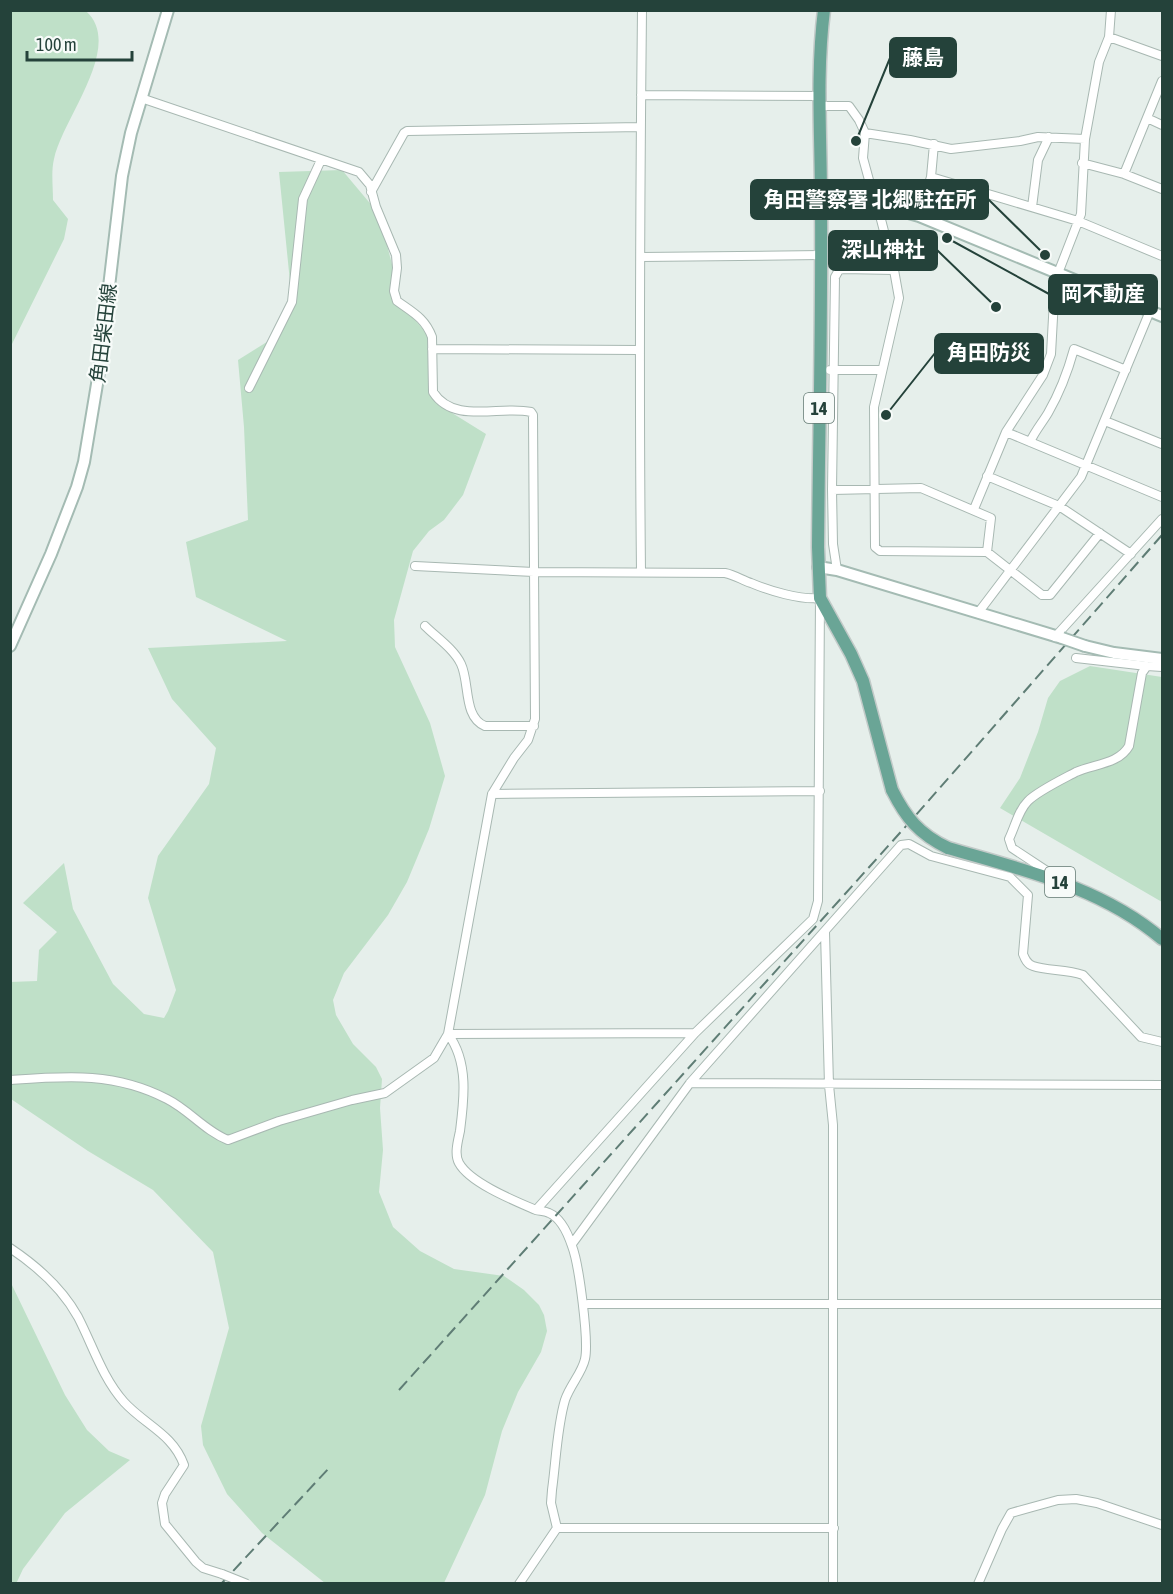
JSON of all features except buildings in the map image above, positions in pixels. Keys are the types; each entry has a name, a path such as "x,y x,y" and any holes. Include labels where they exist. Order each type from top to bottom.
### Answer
{"main road":[{"name":"14","path":"824,10 820,38 824,103 819,370 826,568 820,598 852,654 863,681 892,790 910,821 934,841 948,848 1068,884 1117,906 1142,921 1162,939"}],"street":[{"name":"角田柴田線","path":"10,646 78,487 99,372 122,176 141,98 168,10"},
{"path":"641,572 639,350 642,10"},
{"path":"974,509 1006,432 1044,375 1048,363 1052,344 1055,281 1081,214 1085,139 1099,62 1109,37 1111,10"},
{"path":"1109,37 1162,56"},
{"path":"1125,174 1162,81"},
{"path":"641,95 824,103 849,106 860,120 865,133 863,158 873,204 894,270 899,298 874,407 875,547 880,552 987,552 1042,596 1050,595 1100,533"},
{"path":"10,1080 68,1076 111,1079 126,1083 168,1099 214,1133 228,1140 279,1120 385,1093 434,1058 444,1044 448,1034 492,794 528,740 534,726 533,415 526,411 478,412 453,407 437,399 433,392 432,337 424,320 397,301 394,291 396,255 371,193 370,185 359,172 141,98"},
{"path":"1147,118 1162,125"},
{"path":"371,193 407,131 640,127"},
{"path":"865,133 934,144 951,149 1049,137 1085,139"},
{"path":"1032,207 1038,160 1049,137"},
{"path":"919,216 931,177 934,144"},
{"path":"249,388 292,302 303,199 321,160"},
{"path":"1082,163 1125,174 1162,189"},
{"path":"931,177 1078,221 1162,256"},
{"path":"821,200 873,204 919,216 1162,316"},
{"path":"641,257 821,255"},
{"path":"894,270 843,269 835,277 832,370 833,544 826,568 1085,646 1114,653 1162,658"},
{"path":"978,613 1076,484 1087,465 1150,311"},
{"path":"432,349 639,350"},
{"path":"1030,442 1035,429 1048,413 1070,365 1074,350 1126,370"},
{"path":"819,370 882,370"},
{"path":"1106,421 1162,444"},
{"path":"1006,432 1162,497"},
{"path":"987,476 1059,506 1131,554"},
{"path":"832,490 921,488 974,509 992,518 987,552"},
{"path":"1058,638 1162,519"},
{"path":"415,566 534,572 725,573 760,587 809,599 820,598 818,901 813,919 695,1033 536,1210"},
{"path":"425,626 460,663 474,719 485,726 534,726"},
{"path":"1076,658 1162,667"},
{"path":"1068,884 1012,849 1008,839 1028,801 1078,771 1119,758 1126,753 1130,746 1142,673 1147,666"},
{"path":"492,794 820,791"},
{"path":"572,1244 690,1083 901,845 909,844 931,856 1010,878 1028,895 1023,954 1031,966 1070,970 1083,975 1141,1037 1162,1042"},
{"path":"825,932 829,1085 833,1125 831,1304 833,1584"},
{"path":"448,1034 695,1033"},
{"path":"448,1034 454,1042 463,1077 464,1093 458,1161 481,1183 536,1210 549,1213 560,1221 576,1256 586,1356 565,1402 551,1503 557,1528 519,1584"},
{"path":"690,1083 1162,1085"},
{"path":"10,1248 38,1268 70,1304 104,1375 125,1403 172,1442 179,1451 184,1464 165,1494 162,1503 165,1524 203,1568 247,1584"},
{"path":"588,1304 1162,1304"},
{"path":"978,1584 1011,1514 1029,1508 1058,1500 1076,1499 1097,1503 1162,1525"},
{"path":"557,1528 834,1528"}],"green space":[{"path":"11,10 86,11 96,26 99,43 88,83 59,143 53,164 53,200 68,219 64,239 11,346"},
{"path":"342,170 379,214 403,307 434,341 436,403 486,434 463,495 444,520 429,531 413,551 394,620 395,647 430,723 445,776 429,829 407,882 388,915 344,973 333,1000 336,1015 353,1044 376,1067 382,1079 380,1108 383,1150 379,1192 393,1227 420,1251 454,1269 504,1276 524,1290 539,1305 544,1315 547,1331 541,1352 518,1392 502,1431 485,1495 444,1583 325,1583 262,1533 227,1494 203,1445 201,1426 229,1328 213,1252 153,1190 88,1151 11,1099 10,982 37,981 39,950 57,932 23,903 64,863 73,909 113,984 144,1014 164,1018 176,990 148,898 158,856 209,784 216,748 172,699 148,648 287,641 196,597 186,542 248,520 244,427 238,360 278,335 292,302 279,172"},
{"path":"1090,666 1162,677 1162,902 1000,808 1020,778 1048,698 1060,681"},
{"path":"10,1281 65,1395 87,1430 109,1451 130,1460 65,1513 23,1569 16,1584 10,1583"}],"railway":[{"path":"399,1390 916,815 1162,535"},
{"path":"221,1584 330,1467"}],"place":[{"name":"藤島","path":"856,141"},
{"name":"岡不動産","path":"947,238"},
{"name":"角田警察署 北郷駐在所","path":"1045,255"},
{"name":"深山神社","path":"996,307"},
{"name":"角田防災","path":"886,415"}]}
